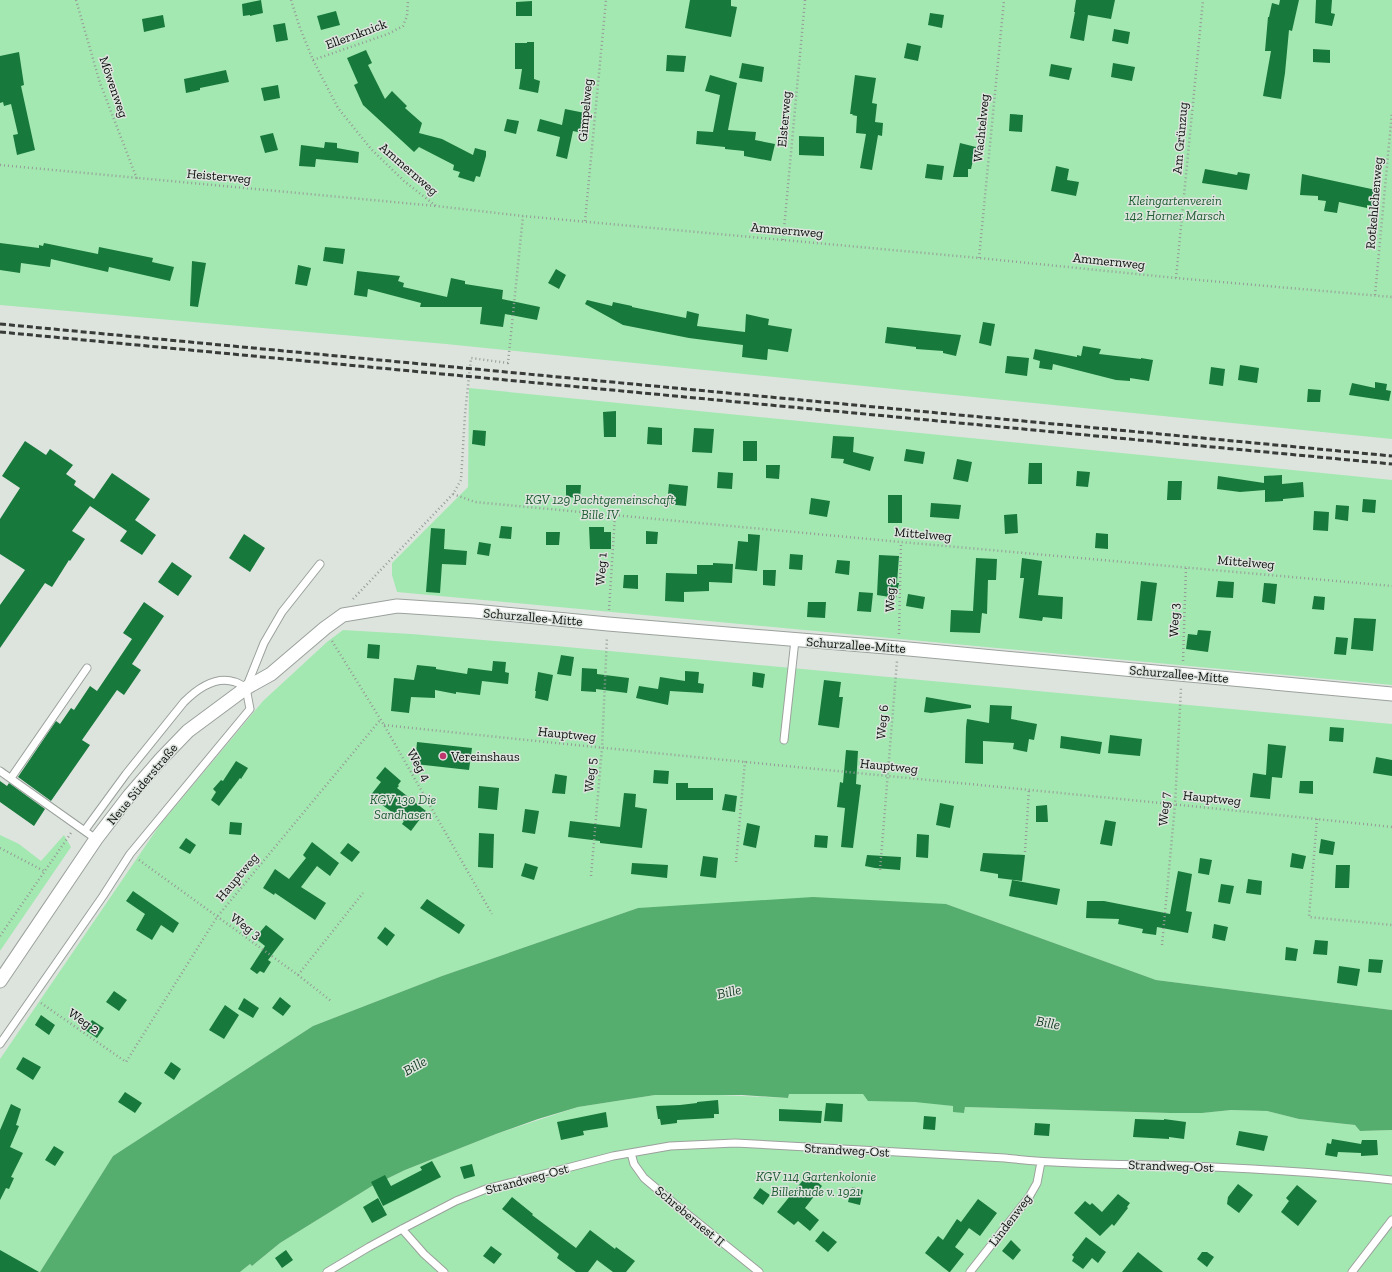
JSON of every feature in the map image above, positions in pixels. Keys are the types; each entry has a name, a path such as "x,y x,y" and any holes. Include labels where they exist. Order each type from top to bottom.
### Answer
{"street":[{"name":"Schurzallee-Mitte","path":"325,628 343,615 397,606 898,648 1392,694"},
{"name":"Neue Süderstraße","path":"0,981 96,839 129,796 161,759 188,731 246,688 271,674 325,628"}],"lane":[{"path":"0,1044 103,896 130,854 250,709 246,688 264,643 282,612 320,564"},
{"path":"784,740 795,640"},
{"path":"11,778 87,668"},
{"path":"85,830 126,774 194,691 204,685 226,680 236,682 246,688"},
{"path":"0,771 96,839"},
{"name":"Strandweg-Ost","path":"327,1272 402,1229 456,1201 486,1189 613,1156 670,1146 735,1143 1005,1158 1041,1162 1193,1166 1392,1180"},
{"name":"Schrebernest II","path":"631,1153 634,1164 644,1178 759,1272"},
{"name":"Lindenweg","path":"970,1272 1029,1197 1037,1183 1041,1162"},
{"path":"1352,1272 1392,1220"},
{"path":"402,1229 424,1254 444,1272"}],"path":[{"name":"Möwenweg","path":"76,0 100,83 138,179"},
{"name":"Ammernweg","path":"291,0 313,60 338,108 371,149 404,181 436,206 523,216 1392,297"},
{"name":"Ellernknick","path":"313,60 388,34 403,26 407,16 408,0"},
{"name":"Gimpelweg","path":"585,221 606,0"},
{"name":"Elsterweg","path":"783,240 805,0"},
{"name":"Wachtelweg","path":"979,258 1004,0"},
{"name":"Am Grünzug","path":"1176,278 1203,0"},
{"name":"Rotkehlchenweg","path":"1375,295 1392,112"},
{"name":"Heisterweg","path":"0,165 436,206"},
{"path":"343,615 354,596 454,494 462,480 465,414 471,358 508,363 523,216"},
{"name":"Mittelweg","path":"454,494 475,502 1392,586"},
{"name":"Weg 1","path":"608,624 615,515"},
{"name":"Weg 2","path":"898,648 901,542"},
{"name":"Weg 3","path":"1182,675 1186,567"},
{"name":"Weg 4","path":"325,628 381,719 492,914"},
{"name":"Weg 6","path":"880,870 898,648"},
{"name":"Weg 5","path":"591,876 602,748 606,651"},
{"name":"Weg 7","path":"1162,944 1175,805 1182,675"},
{"name":"Hauptweg","path":"126,1062 217,917 381,719"},
{"name":"Hauptweg","path":"384,725 602,748 1029,789 1392,827"},
{"path":"736,862 744,761"},
{"path":"1025,852 1029,789"},
{"path":"1317,819 1309,917 1392,925"},
{"path":"0,936 76,824"},
{"path":"0,848 44,871"},
{"name":"Weg 3","path":"130,854 298,975 331,1001"},
{"path":"298,975 363,893"},
{"name":"Weg 2","path":"32,997 126,1062"}],"green space":[{"name":"Kleingartenverein 142 Horner Marsch","path":"0,0 1392,0 1392,439 446,344 0,305"},
{"name":"KGV 129 Pachtgemeinschaft Bille IV","path":"469,388 1392,480 1392,685 397,592 392,575 392,563 468,487"},
{"name":"KGV 130 Die Sandhasen","path":"343,630 556,646 1392,724 1392,1010 1156,980 946,904 638,908 442,976 313,1026 113,1156 40,1272 0,1272 0,1059 159,826 263,701 327,642"},
{"path":"0,835 19,844 41,861 64,835 71,847 0,951"},
{"name":"KGV 114 Gartenkolonie Billerhude v. 1921","path":"696,1094 788,1098 789,1094 863,1094 953,1106 964,1113 965,1107 1170,1113 1202,1113 1231,1110 1267,1111 1299,1119 1355,1125 1360,1131 1392,1130 1392,1272 240,1272 250,1264 252,1266 280,1243 372,1186 405,1170 496,1134 578,1107 655,1095"}],"water":[{"name":"Bille","path":"813,897 946,904 1156,980 1392,1010 1392,1130 1360,1131 1355,1125 1299,1119 1267,1111 1231,1110 1202,1113 1170,1113 965,1107 964,1113 953,1112 953,1106 915,1102 868,1101 863,1094 789,1094 788,1098 742,1095 655,1095 578,1107 538,1119 405,1170 372,1186 280,1243 252,1266 250,1264 240,1272 40,1272 113,1156 313,1026 442,976 638,908"}],"building":[{"path":"261,0 263,13 243,16 242,4"},
{"path":"690,0 731,0 731,6 737,7 731,37 685,28"},
{"path":"1076,0 1115,0 1111,19 1088,15 1084,41 1070,38"},
{"path":"1280,0 1299,0 1292,31 1289,30 1281,99 1263,96 1271,51 1265,51 1268,17 1272,3 1279,5"},
{"path":"1316,0 1332,0 1331,13 1335,14 1332,26 1315,23"},
{"path":"532,1 532,16 516,16 516,2"},
{"path":"336,11 340,25 321,30 317,16"},
{"path":"930,13 944,15 942,28 928,25"},
{"path":"163,15 165,27 144,32 142,19"},
{"path":"285,23 288,40 276,42 273,25"},
{"path":"1114,29 1130,32 1128,44 1112,41"},
{"path":"534,42 534,79 540,81 538,93 519,89 522,69 515,69 515,43"},
{"path":"907,43 921,46 918,61 904,58"},
{"path":"1313,49 1330,50 1330,63 1313,62"},
{"path":"366,50 372,63 368,65 385,99 392,91 407,106 405,108 422,123 419,133 442,139 473,155 475,148 486,151 480,177 476,176 474,182 458,177 460,172 453,170 454,165 419,147 414,152 363,105 354,85 358,83 347,58"},
{"path":"19,52 24,85 21,86 35,150 17,155 13,135 18,134 11,104 4,106 3,102 0,103 0,56"},
{"path":"667,55 686,56 684,72 666,71"},
{"path":"742,63 764,67 762,82 739,78"},
{"path":"1113,63 1135,67 1132,81 1111,77"},
{"path":"1051,64 1072,68 1069,80 1049,76"},
{"path":"226,70 229,82 200,88 200,90 186,93 184,79"},
{"path":"710,75 737,83 728,130 756,132 755,140 775,144 771,161 744,156 744,151 725,149 725,147 696,144 697,131 713,132 720,95 705,91"},
{"path":"855,75 876,78 872,103 877,104 875,122 883,123 882,136 878,135 872,170 860,168 866,134 856,133 857,116 850,114"},
{"path":"278,85 280,98 264,101 261,88"},
{"path":"565,109 585,113 582,133 573,131 567,159 556,156 560,137 537,131 540,119 562,125"},
{"path":"1010,114 1023,115 1022,132 1009,131"},
{"path":"507,119 519,121 516,134 504,131"},
{"path":"273,133 278,150 265,153 260,136"},
{"path":"799,136 824,137 824,156 799,155"},
{"path":"325,142 337,143 337,148 359,152 358,163 316,159 315,167 299,166 301,145 324,148"},
{"path":"960,143 976,147 971,169 968,169 968,177 953,177"},
{"path":"927,164 944,166 942,180 925,178"},
{"path":"1056,166 1069,169 1067,180 1079,182 1076,196 1051,191"},
{"path":"1205,169 1237,175 1238,172 1250,174 1247,190 1202,183"},
{"path":"1302,174 1376,190 1372,206 1367,205 1367,208 1339,202 1337,213 1324,211 1326,201 1318,200 1318,196 1300,195"},
{"path":"0,243 39,248 39,245 43,246 44,243 98,254 99,247 153,258 152,262 174,267 170,281 109,267 108,272 51,259 50,267 21,263 20,273 0,270"},
{"path":"325,247 345,249 343,264 323,261"},
{"path":"192,261 206,263 198,307 190,306"},
{"path":"298,265 311,268 307,286 295,284"},
{"path":"556,269 566,275 559,289 548,283"},
{"path":"357,271 400,276 398,281 404,283 403,287 447,297 451,278 465,281 465,284 503,290 502,299 540,307 537,320 505,314 503,327 480,324 482,307 420,307 421,303 368,289 367,297 354,295"},
{"path":"587,300 612,306 613,302 686,318 687,311 699,314 697,326 745,332 746,314 769,319 768,325 792,329 788,352 768,349 767,360 742,357 743,345 689,338 623,325 585,304"},
{"path":"983,322 995,324 991,346 979,343"},
{"path":"887,327 961,335 956,356 943,353 943,351 916,349 916,347 885,343"},
{"path":"1083,346 1101,349 1099,354 1153,360 1149,381 1130,378 1130,381 1116,380 1053,364 1052,370 1039,368 1040,361 1033,359 1035,349 1077,357 1077,355 1081,356"},
{"path":"1007,356 1029,358 1027,376 1005,373"},
{"path":"1240,365 1259,368 1257,383 1238,380"},
{"path":"1211,367 1225,369 1223,386 1209,384"},
{"path":"1375,382 1387,384 1386,390 1391,391 1389,401 1349,395 1352,383 1375,388"},
{"path":"1308,389 1321,390 1320,402 1307,402"},
{"path":"616,411 616,437 604,437 603,412"},
{"path":"648,427 662,428 662,445 647,444"},
{"path":"694,428 714,429 712,453 692,452"},
{"path":"473,430 486,431 485,446 472,444"},
{"path":"833,436 854,437 853,452 874,457 870,471 843,463 844,459 831,458"},
{"path":"25,441 46,455 50,449 73,465 66,474 76,481 74,485 94,499 112,473 150,499 135,520 156,535 142,555 120,541 127,531 90,506 72,531 85,539 70,561 69,560 52,587 45,583 0,648 0,605 25,570 0,554 0,519 20,488 2,476"},
{"path":"743,441 757,441 757,461 743,461"},
{"path":"906,449 925,452 923,464 904,461"},
{"path":"957,459 972,462 968,482 953,479"},
{"path":"1029,463 1042,463 1042,484 1028,484"},
{"path":"766,465 780,465 779,479 766,478"},
{"path":"1077,471 1090,472 1088,487 1076,486"},
{"path":"718,472 733,473 732,489 717,488"},
{"path":"1282,475 1282,484 1303,482 1304,497 1283,499 1283,501 1265,502 1265,490 1240,492 1217,489 1218,476 1264,483 1264,476"},
{"path":"1168,481 1182,481 1181,500 1167,500"},
{"path":"669,484 688,486 686,506 667,504"},
{"path":"566,485 581,485 580,498 566,497"},
{"path":"888,495 902,495 902,523 888,523"},
{"path":"811,498 830,501 827,517 809,514"},
{"path":"1363,499 1376,500 1375,513 1362,512"},
{"path":"931,503 961,505 959,519 930,517"},
{"path":"1336,505 1349,506 1348,521 1335,519"},
{"path":"1314,511 1329,512 1328,531 1313,530"},
{"path":"1017,514 1018,533 1005,534 1004,515"},
{"path":"501,526 512,527 511,539 499,538"},
{"path":"589,527 604,527 604,532 611,532 611,549 590,549"},
{"path":"431,528 445,529 444,549 467,551 466,565 442,564 440,593 426,592"},
{"path":"646,531 658,532 657,544 646,544"},
{"path":"546,532 560,532 559,545 546,545"},
{"path":"1096,533 1108,534 1108,549 1095,548"},
{"path":"244,534 265,548 250,572 229,558"},
{"path":"748,534 760,535 757,571 735,569 738,541 748,542"},
{"path":"479,542 491,544 489,556 477,554"},
{"path":"790,554 803,555 802,570 789,569"},
{"path":"879,555 899,556 897,583 899,583 896,598 877,595"},
{"path":"976,558 997,559 996,580 988,580 987,614 982,613 980,633 950,632 951,610 973,611"},
{"path":"1022,558 1042,561 1038,595 1063,597 1062,619 1043,617 1042,621 1019,618 1024,578 1020,578"},
{"path":"837,560 850,561 849,575 835,573"},
{"path":"172,562 192,576 178,596 158,582"},
{"path":"713,563 733,564 732,583 709,582 709,591 684,592 684,602 665,601 666,573 697,574 697,565 713,565"},
{"path":"763,570 776,570 775,586 763,585"},
{"path":"624,575 638,575 638,589 623,588"},
{"path":"1141,581 1157,583 1152,621 1137,620"},
{"path":"1218,581 1234,582 1233,598 1216,597"},
{"path":"1264,583 1277,584 1275,604 1262,602"},
{"path":"859,592 873,593 871,612 857,611"},
{"path":"908,594 925,597 923,609 906,606"},
{"path":"1314,596 1325,597 1324,610 1312,609"},
{"path":"144,602 164,616 132,664 141,670 124,695 117,690 82,740 90,745 51,801 18,777 56,721 60,724 71,708 74,710 90,686 97,691 132,639 123,633"},
{"path":"808,602 826,602 825,618 807,617"},
{"path":"1354,618 1376,619 1373,651 1351,649"},
{"path":"1198,630 1211,631 1208,652 1186,649 1188,634 1197,635"},
{"path":"1336,637 1348,638 1346,655 1334,654"},
{"path":"368,644 380,645 379,659 367,658"},
{"path":"561,655 574,657 571,676 557,674"},
{"path":"493,661 506,662 505,672 509,673 508,684 482,681 480,695 456,692 456,694 435,690 435,698 411,697 409,713 391,711 394,678 414,680 417,665 436,667 436,669 467,674 468,668 492,671"},
{"path":"582,668 597,669 597,674 629,678 627,693 596,689 596,692 581,691"},
{"path":"685,671 699,672 698,683 704,684 703,693 670,691 668,705 636,698 639,686 658,689 660,677 685,681"},
{"path":"538,672 553,675 548,701 535,698"},
{"path":"753,672 765,674 763,688 752,686"},
{"path":"824,680 841,682 839,697 843,697 839,728 818,725"},
{"path":"926,697 971,705 971,708 931,713 924,712"},
{"path":"990,705 1012,706 1011,719 1037,724 1034,740 1029,739 1027,752 1013,749 1014,743 983,741 983,764 965,763 967,719 989,723"},
{"path":"1330,727 1344,728 1343,742 1329,741"},
{"path":"1110,735 1142,739 1140,756 1108,753"},
{"path":"1061,736 1102,742 1100,754 1060,748"},
{"name":"Vereinshaus","path":"417,742 472,748 469,770 415,764"},
{"path":"1268,744 1286,746 1282,778 1272,777 1270,799 1250,797 1253,773 1266,775"},
{"path":"846,750 858,751 856,784 861,785 853,848 841,847 845,808 837,807 840,782 843,783"},
{"path":"1376,757 1392,760 1392,776 1373,773"},
{"path":"236,761 248,768 219,806 211,800 216,792 213,789 221,780 223,781"},
{"path":"385,767 401,781 397,788 426,811 411,831 402,824 404,821 370,796 381,782 376,778"},
{"path":"654,770 669,771 668,784 653,783"},
{"path":"555,774 567,776 565,794 552,793"},
{"path":"0,781 7,786 9,783 45,809 34,826 0,802"},
{"path":"1300,781 1313,781 1313,794 1299,793"},
{"path":"676,783 688,783 688,788 713,788 713,800 676,800"},
{"path":"479,786 499,788 497,810 478,808"},
{"path":"624,793 636,794 635,807 647,809 642,848 600,843 600,841 568,837 570,821 620,827"},
{"path":"725,794 737,796 735,812 722,810"},
{"path":"940,803 954,806 950,828 936,825"},
{"path":"1047,805 1048,822 1036,822 1036,806"},
{"path":"525,809 539,811 535,834 522,832"},
{"path":"1105,820 1116,822 1112,846 1100,844"},
{"path":"230,822 242,823 241,835 229,834"},
{"path":"747,823 760,826 756,848 743,845"},
{"path":"479,833 494,834 493,868 478,867"},
{"path":"917,834 929,835 928,858 916,857"},
{"path":"815,835 828,836 827,848 814,847"},
{"path":"186,838 196,845 190,854 179,848"},
{"path":"1321,839 1335,842 1333,855 1319,853"},
{"path":"312,842 339,863 330,876 317,866 301,887 326,903 315,920 275,893 274,895 263,888 275,869 289,879 306,858 303,855"},
{"path":"348,843 360,852 352,862 340,853"},
{"path":"983,853 1025,855 1022,881 998,878 998,874 980,871"},
{"path":"1292,853 1306,856 1303,869 1290,867"},
{"path":"867,855 901,857 900,870 865,866"},
{"path":"703,856 718,858 716,878 700,876"},
{"path":"1200,858 1212,860 1209,875 1198,873"},
{"path":"525,863 538,867 534,880 521,876"},
{"path":"632,863 668,865 667,878 631,874"},
{"path":"1336,865 1350,865 1349,888 1335,888"},
{"path":"1178,871 1192,874 1186,911 1192,912 1188,933 1157,927 1156,935 1142,933 1143,929 1118,924 1119,919 1086,918 1087,901 1104,901 1170,914"},
{"path":"1248,879 1262,881 1261,895 1246,893"},
{"path":"1012,880 1060,889 1057,905 1009,896"},
{"path":"1221,884 1234,886 1230,904 1218,902"},
{"path":"133,891 179,923 173,933 161,925 152,940 136,930 145,914 126,901"},
{"path":"427,899 465,925 459,934 420,908"},
{"path":"1214,924 1228,927 1225,941 1212,938"},
{"path":"266,925 284,939 268,960 271,962 264,973 260,971 257,974 250,969 265,946 255,938"},
{"path":"385,927 395,935 387,946 377,938"},
{"path":"1315,940 1328,941 1327,955 1313,954"},
{"path":"1286,947 1298,949 1296,961 1285,960"},
{"path":"1369,959 1383,960 1381,973 1368,972"},
{"path":"1339,966 1360,969 1357,986 1337,983"},
{"path":"114,991 127,1000 119,1011 106,1002"},
{"path":"280,997 291,1006 283,1016 272,1008"},
{"path":"244,998 259,1008 253,1018 238,1009"},
{"path":"225,1005 239,1015 224,1039 209,1030"},
{"path":"41,1015 55,1025 49,1035 35,1025"},
{"path":"92,1020 104,1028 97,1038 85,1030"},
{"path":"23,1057 41,1067 33,1080 16,1069"},
{"path":"171,1062 181,1069 174,1080 164,1073"},
{"path":"125,1092 142,1103 135,1113 118,1102"},
{"path":"718,1100 719,1114 714,1114 714,1118 677,1120 677,1123 661,1125 660,1119 658,1119 656,1106 680,1105"},
{"path":"826,1103 843,1104 842,1122 824,1121"},
{"path":"11,1104 21,1109 16,1125 19,1126 10,1147 23,1153 11,1177 14,1178 9,1189 6,1188 0,1200 0,1130"},
{"path":"779,1109 822,1111 821,1123 779,1121"},
{"path":"606,1112 608,1127 583,1131 584,1135 561,1140 557,1122"},
{"path":"924,1116 936,1117 935,1130 923,1129"},
{"path":"1135,1119 1164,1119 1186,1122 1184,1139 1169,1137 1169,1139 1133,1137"},
{"path":"1035,1123 1050,1124 1049,1136 1034,1135"},
{"path":"1239,1131 1268,1136 1264,1151 1236,1145"},
{"path":"1332,1139 1361,1144 1362,1140 1377,1140 1378,1155 1361,1156 1361,1153 1338,1152 1337,1157 1325,1155 1327,1143 1331,1144"},
{"path":"54,1146 64,1152 55,1166 45,1160"},
{"path":"432,1161 441,1177 383,1206 371,1182 385,1175 391,1186 422,1170 420,1167"},
{"path":"472,1164 475,1176 464,1179 460,1167"},
{"path":"808,1174 822,1186 805,1208 819,1220 810,1231 798,1221 794,1225 777,1212"},
{"path":"1238,1184 1253,1195 1239,1213 1227,1204 1228,1197"},
{"path":"1297,1185 1317,1201 1298,1226 1281,1212 1289,1201 1286,1198"},
{"path":"852,1187 863,1190 860,1205 848,1202"},
{"path":"760,1188 770,1195 763,1205 753,1198"},
{"path":"1118,1194 1130,1203 1127,1207 1128,1208 1114,1226 1112,1224 1100,1236 1074,1213 1085,1201 1090,1205 1092,1203 1102,1212"},
{"path":"512,1197 533,1214 532,1215 576,1248 590,1230 615,1249 616,1247 635,1261 626,1272 613,1272 597,1260 588,1272 576,1272 557,1258 559,1254 502,1209"},
{"path":"378,1198 387,1215 372,1223 363,1207"},
{"path":"978,1199 997,1213 980,1236 969,1228 955,1247 964,1254 949,1272 925,1253 938,1236 943,1240 957,1219 961,1222"},
{"path":"823,1231 837,1242 828,1252 815,1241"},
{"path":"1086,1237 1106,1252 1098,1263 1092,1258 1083,1269 1072,1261 1074,1257 1072,1255"},
{"path":"1011,1240 1021,1250 1013,1260 1002,1251"},
{"path":"491,1246 502,1254 494,1264 483,1256"},
{"path":"0,1250 39,1272 0,1272"},
{"path":"286,1250 293,1260 282,1268 275,1258"},
{"path":"1138,1252 1163,1272 1122,1272"},
{"path":"1202,1252 1207,1252 1214,1257 1207,1267 1197,1259"}],"railway":[{"path":"0,324 1392,456"},
{"path":"0,332 1392,464"}],"place":[{"name":"Vereinshaus","path":"443,756"}]}
